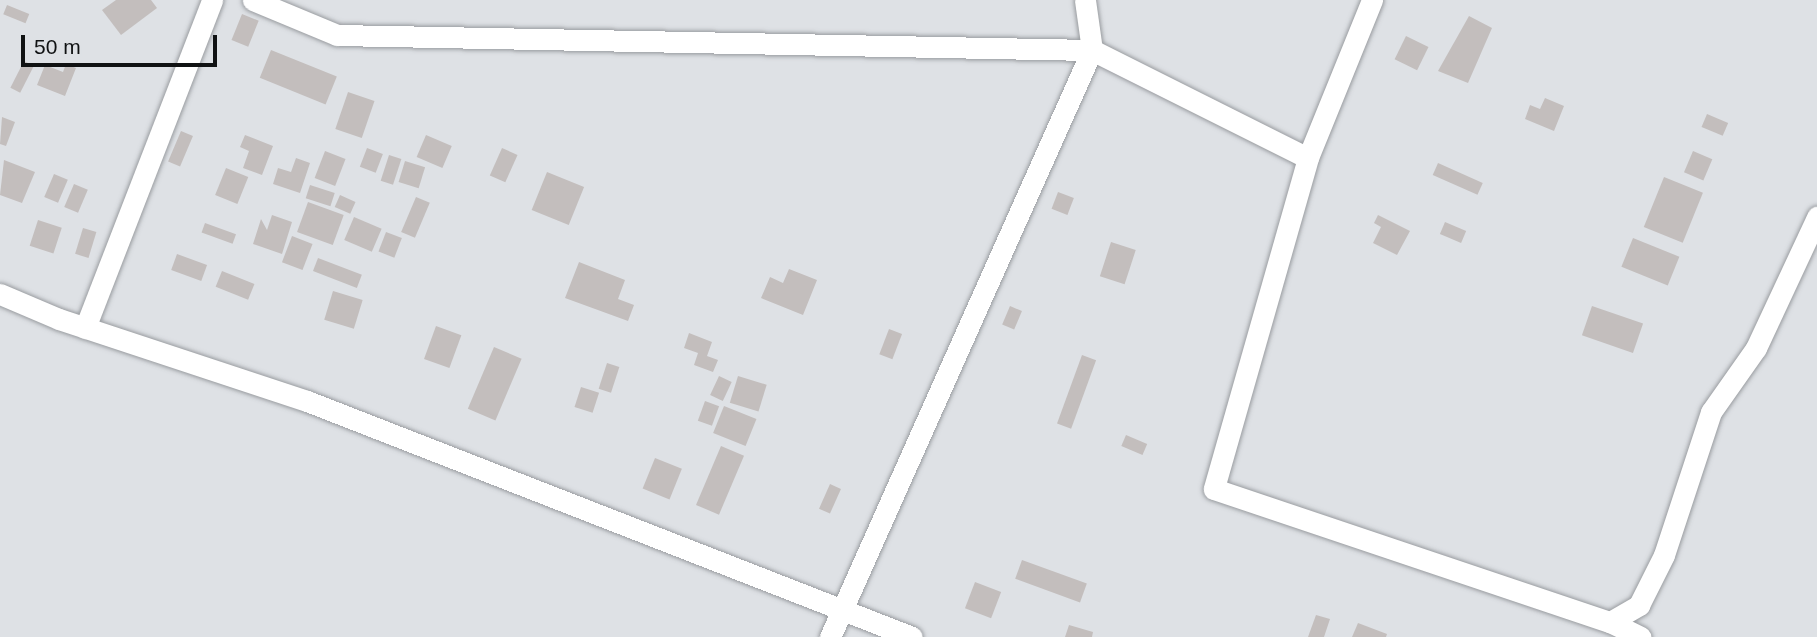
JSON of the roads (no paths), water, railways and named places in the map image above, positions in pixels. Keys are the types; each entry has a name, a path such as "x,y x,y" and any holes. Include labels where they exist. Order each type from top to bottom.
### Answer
{"street":[{"path":"85,328 212,0"},
{"path":"253,0 337,35 1091,50 1308,158"},
{"path":"830,637 1091,50 1085,0"},
{"path":"1372,0 1308,158 1214,489 1611,622 1641,637"},
{"path":"1611,622 1639,605 1664,555 1711,412 1756,348 1817,217"},
{"path":"0,294 85,328 307,401 912,637"}]}
